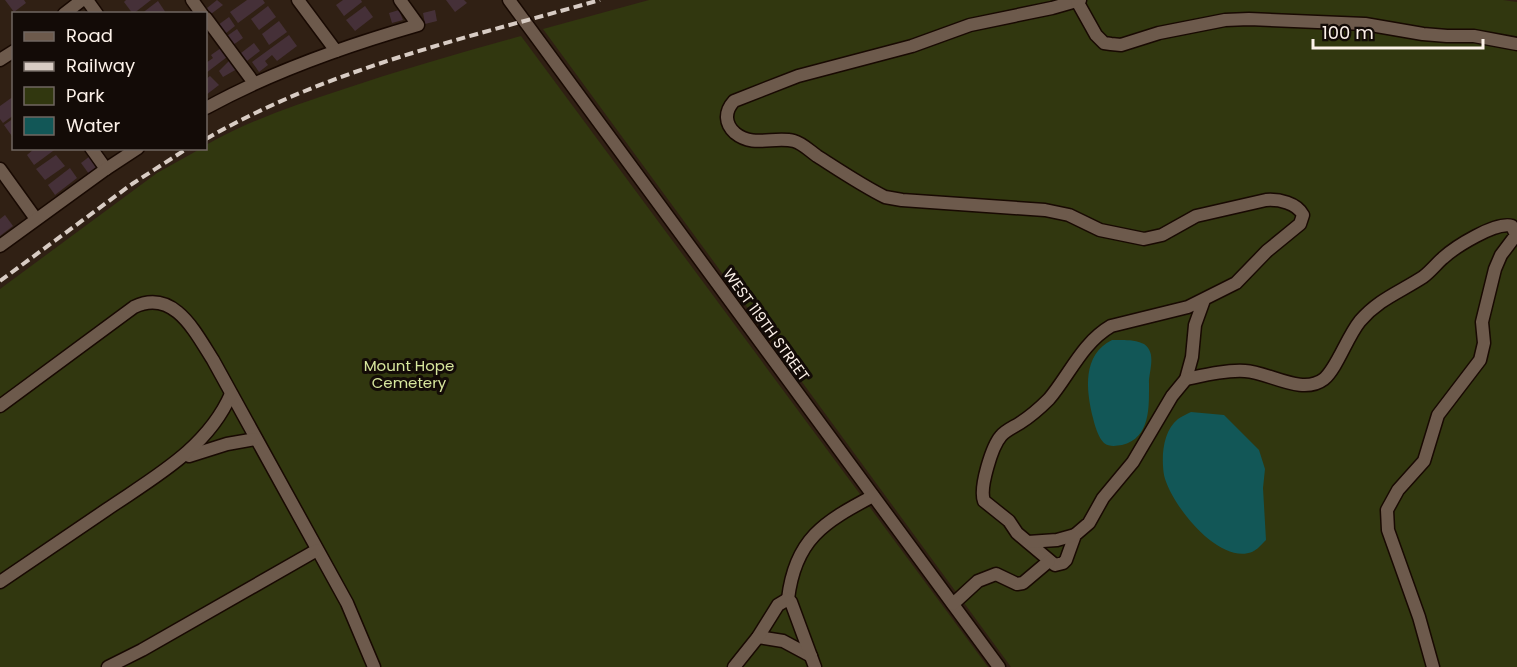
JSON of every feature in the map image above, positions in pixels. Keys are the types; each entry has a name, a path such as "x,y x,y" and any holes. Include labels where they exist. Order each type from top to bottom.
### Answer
{"street":[{"path":"67,12 82,0"},
{"path":"298,0 336,51"},
{"path":"207,107 254,83 336,51 418,25 400,0"},
{"name":"WEST 119TH STREET","path":"509,0 999,667"},
{"path":"1204,300 1195,325 1192,357 1186,379 1172,396 1133,462 1102,498 1089,523 1075,535 1063,563 1055,565 982,497 985,478 1000,436 1043,405 1083,349 1103,331 1111,326 1176,311 1204,300 1236,283 1267,251 1300,225 1303,215 1301,210 1275,199 1266,200 1196,216 1154,238 1144,239 1100,230 1059,212 885,197 795,142 748,141 734,132 726,119 729,106 734,101 798,76 912,46 970,25 1078,1 1096,35 1104,43 1121,45 1159,33 1225,20 1249,19 1365,24 1423,34 1474,36 1517,44"},
{"path":"207,19 254,83"},
{"path":"92,150 106,169"},
{"path":"0,246 135,150"},
{"path":"0,169 36,219"},
{"path":"1186,379 1244,370 1296,383 1315,384 1328,375 1351,333 1374,307 1388,296 1427,274 1443,258 1465,242 1500,226 1512,226 1516,235 1501,255 1484,311 1482,322 1484,344 1480,360 1438,415 1424,461 1398,490 1387,510 1388,530 1419,617 1433,667"},
{"path":"0,405 144,303 156,302 166,305 182,316 200,340 347,603 374,667"},
{"path":"0,582 182,458 212,427 224,411 231,394"},
{"path":"182,458 227,444 256,439"},
{"path":"813,661 788,599 790,582 804,546 822,526 873,496"},
{"path":"1028,542 1050,541 1075,535"},
{"path":"108,667 317,550"},
{"path":"953,604 985,577 996,573 1017,584 1023,583 1049,561"},
{"path":"734,667 758,637 778,604 788,599"},
{"path":"758,637 783,641 813,661"}],"green space":[{"path":"649,0 1503,0 1517,2 1517,667 1011,667 543,29"},
{"name":"Mount Hope Cemetery","path":"521,36 988,667 0,667 0,289 157,173 198,150 207,150 207,144 238,128 289,108 430,62"}],"water":[{"path":"1112,340 1140,342 1148,348 1151,357 1148,411 1143,428 1131,441 1115,446 1104,443 1098,435 1088,385 1091,364 1095,355"},
{"path":"1191,412 1224,415 1259,450 1265,469 1263,488 1266,540 1252,552 1239,554 1211,541 1186,515 1168,487 1163,460 1166,437 1178,419"}],"building":[{"path":"5,0 24,0 26,3 14,12"},
{"path":"126,0 151,0 136,12 132,12 124,2"},
{"path":"217,0 223,5 211,14 207,8"},
{"path":"247,0 263,0 265,3 238,23 230,12"},
{"path":"343,0 361,0 362,2 344,16 336,5"},
{"path":"446,0 464,0 467,3 455,12"},
{"path":"158,1 165,12 144,12"},
{"path":"268,6 276,17 259,30 251,19"},
{"path":"365,6 373,17 355,31 346,20"},
{"path":"399,10 403,20 392,23 389,13"},
{"path":"435,10 437,21 425,24 423,13"},
{"path":"229,17 235,26 225,34 218,25"},
{"path":"279,21 287,32 269,45 262,34"},
{"path":"237,29 243,38 233,45 227,36"},
{"path":"289,35 297,46 277,61 272,55 265,61 268,65 259,72 252,62"},
{"path":"254,43 260,51 247,61 241,53"},
{"path":"221,48 227,57 207,72 207,62 213,58 211,55"},
{"path":"230,60 237,69 223,77 219,71"},
{"path":"210,76 219,85 207,94 207,78"},
{"path":"12,97 12,116 3,123 0,119 0,106"},
{"path":"12,119 12,136 4,125"},
{"path":"33,150 54,150 34,165 27,155"},
{"path":"56,155 65,166 45,180 36,169"},
{"path":"90,156 98,167 89,174 81,163"},
{"path":"70,168 77,178 55,195 48,185"},
{"path":"5,215 13,226 0,236 0,219"}],"railway":[{"path":"207,138 252,114 349,74 448,42 600,0"},
{"path":"0,281 132,184 185,150"}]}
